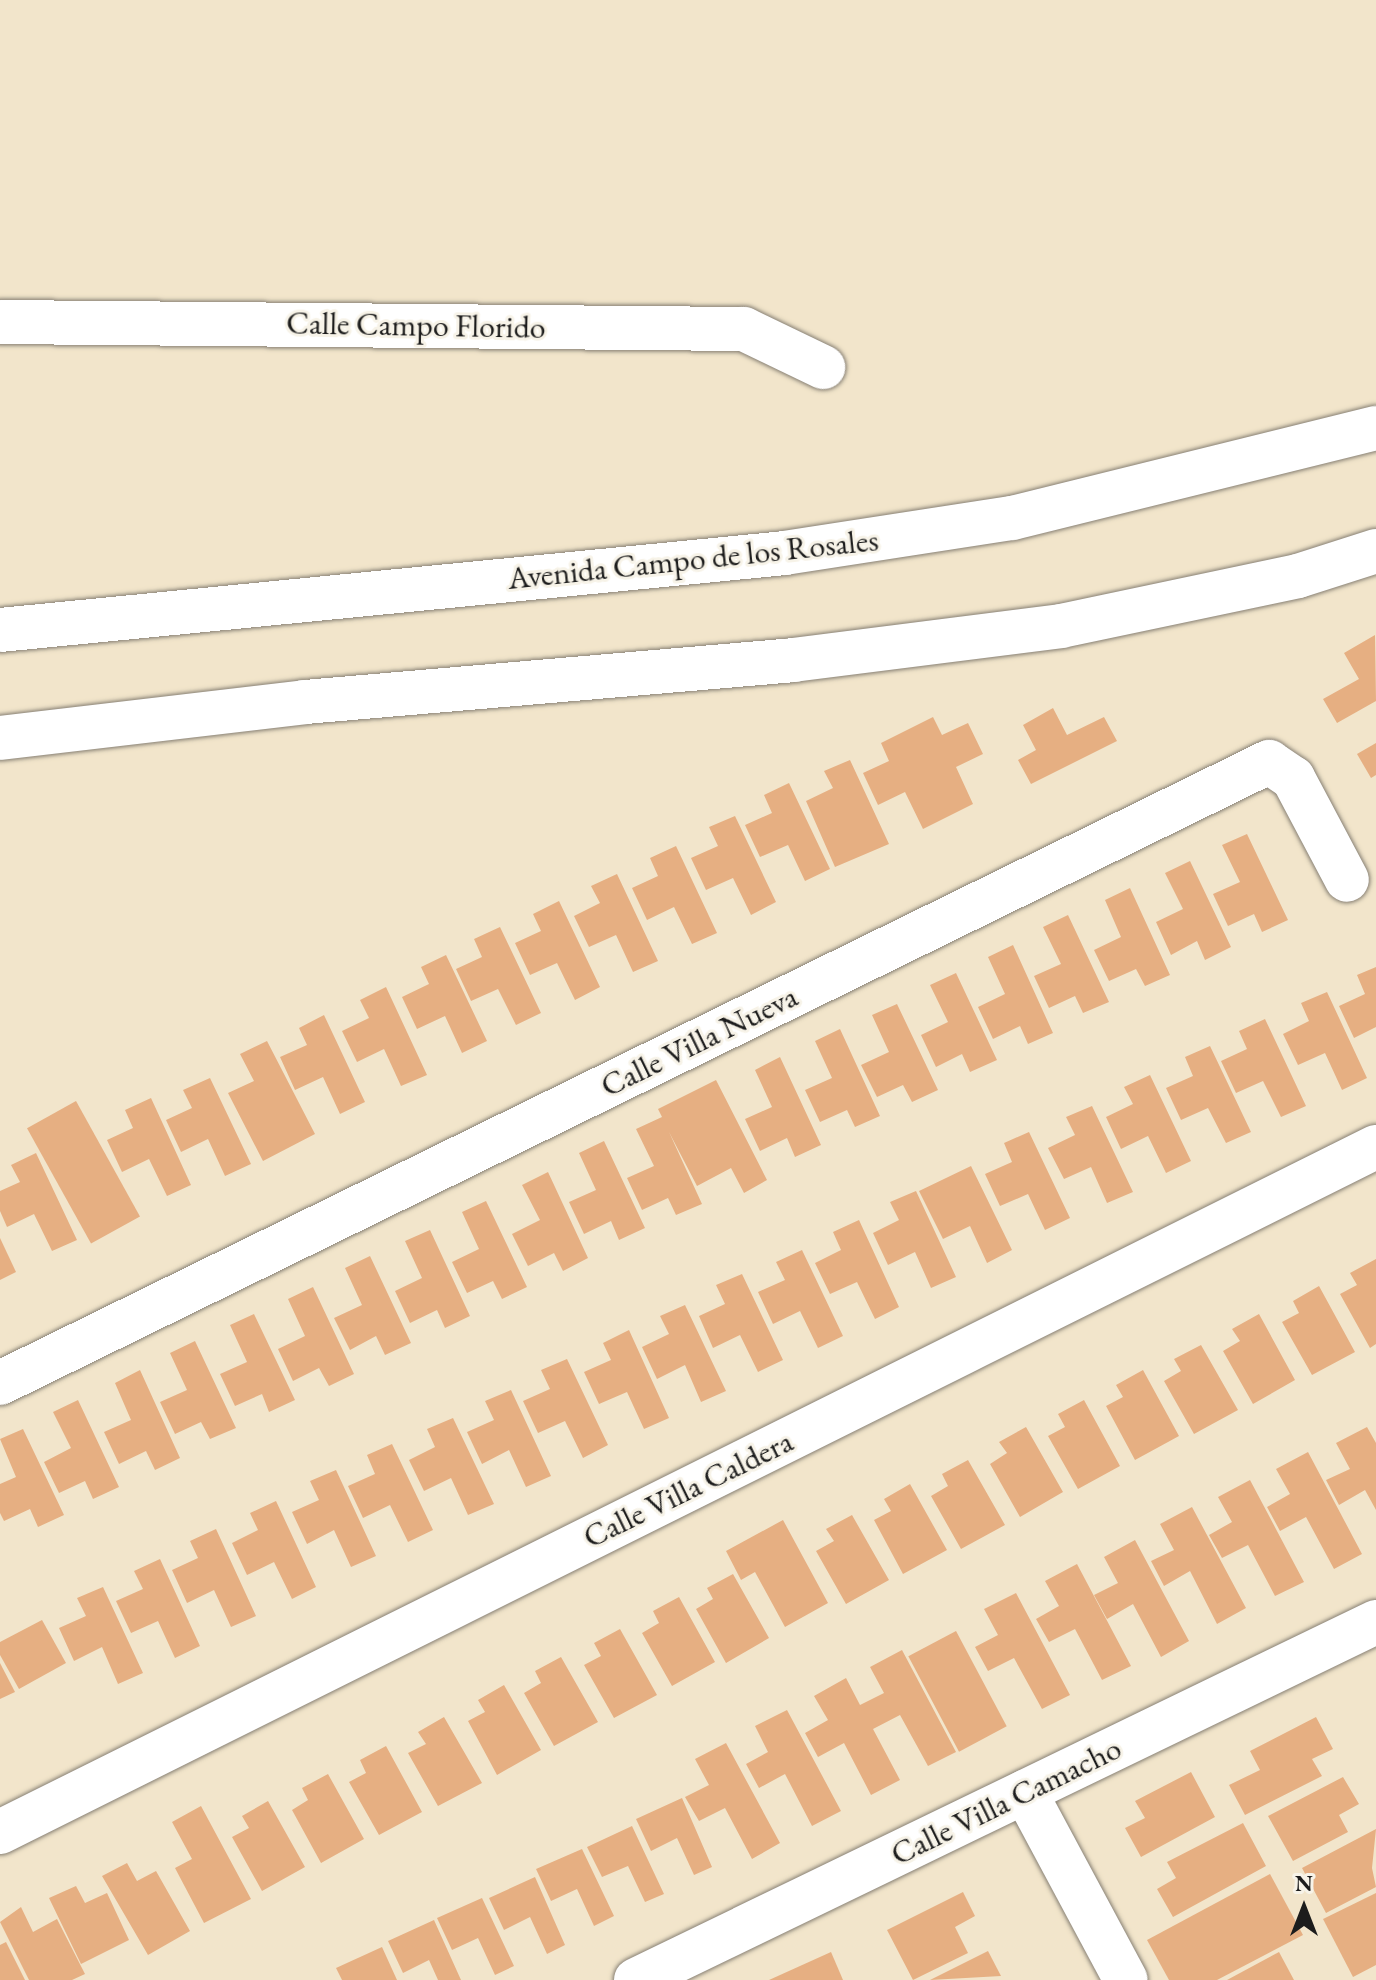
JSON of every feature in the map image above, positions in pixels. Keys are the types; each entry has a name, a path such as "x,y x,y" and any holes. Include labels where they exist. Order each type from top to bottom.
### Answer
{"street":[{"name":"Calle Campo Florido","path":"0,322 744,329 823,367"},
{"name":"Avenida Campo de los Rosales","path":"0,630 785,553 1012,518 1376,428"},
{"path":"0,738 305,702 793,660 1061,626 1298,576 1376,551"},
{"name":"Calle Villa Nueva","path":"0,1383 1269,762 1293,778 1347,880"},
{"name":"Calle Villa Caldera","path":"0,1832 1376,1147"},
{"name":"Calle Villa Camacho","path":"655,1976 1376,1622"},
{"path":"1025,1792 1126,1980"}],"building":[{"path":"1375,635 1376,701 1337,723 1323,699 1359,679 1344,653"},
{"path":"1053,708 1067,735 1104,717 1117,741 1031,784 1018,760 1036,750 1023,725"},
{"path":"933,717 942,735 968,723 983,754 956,767 973,804 923,829 905,792 878,805 863,773 889,761 881,743"},
{"path":"1376,743 1376,775 1371,778 1357,754"},
{"path":"850,760 889,844 835,867 806,801 833,788 824,771"},
{"path":"789,783 830,869 805,881 788,845 760,857 745,825 772,813 764,795"},
{"path":"735,816 776,902 751,915 733,878 706,890 691,858 718,846 709,827"},
{"path":"1247,834 1288,920 1262,932 1254,914 1228,926 1213,894 1240,882 1222,845"},
{"path":"676,846 717,933 692,944 674,907 647,920 632,888 658,876 650,858"},
{"path":"1190,861 1231,947 1205,960 1197,941 1171,955 1156,922 1183,909 1165,873"},
{"path":"617,874 658,961 633,972 616,935 589,947 574,916 600,903 591,886"},
{"path":"1130,888 1170,975 1145,986 1136,969 1109,981 1094,950 1121,937 1105,900"},
{"path":"559,901 600,987 575,1000 557,963 530,975 515,943 541,931 533,914"},
{"path":"1068,915 1109,1002 1083,1013 1075,996 1049,1008 1034,976 1061,964 1043,927"},
{"path":"500,927 541,1013 516,1025 498,989 471,1001 456,969 482,957 474,939"},
{"path":"1013,945 1053,1033 1028,1044 1020,1026 993,1039 978,1007 1005,994 988,957"},
{"path":"446,955 487,1041 462,1053 445,1016 417,1029 402,997 429,984 421,967"},
{"path":"1376,967 1376,1027 1354,1038 1339,1006 1365,994 1357,975"},
{"path":"956,973 997,1060 970,1072 962,1054 936,1067 921,1035 948,1022 930,985"},
{"path":"386,987 427,1075 401,1086 384,1049 357,1062 342,1031 369,1018 360,1000"},
{"path":"1327,992 1367,1078 1342,1090 1325,1053 1298,1065 1283,1034 1309,1021 1301,1003"},
{"path":"897,1004 938,1090 912,1102 903,1085 877,1097 861,1065 889,1052 872,1015"},
{"path":"324,1015 365,1102 340,1114 323,1077 295,1090 280,1057 307,1045 299,1028"},
{"path":"1265,1019 1306,1106 1281,1117 1263,1081 1236,1093 1221,1061 1247,1049 1239,1031"},
{"path":"840,1029 880,1116 855,1127 847,1110 820,1122 805,1090 832,1078 815,1041"},
{"path":"267,1041 315,1134 263,1161 228,1093 254,1081 240,1054"},
{"path":"1210,1046 1251,1132 1226,1143 1208,1108 1181,1120 1166,1088 1193,1076 1185,1057"},
{"path":"780,1057 821,1145 795,1157 787,1138 760,1151 745,1119 772,1107 755,1070"},
{"path":"1150,1075 1191,1161 1166,1173 1148,1136 1121,1149 1106,1117 1133,1104 1124,1087"},
{"path":"210,1078 251,1164 225,1176 208,1139 181,1152 166,1120 192,1108 183,1090"},
{"path":"716,1080 767,1180 744,1193 731,1168 697,1186 669,1132 702,1204 676,1215 668,1198 642,1210 627,1178 654,1166 636,1129 662,1117 658,1109"},
{"path":"151,1098 191,1185 167,1196 149,1159 122,1172 107,1140 133,1128 125,1110"},
{"path":"76,1101 140,1216 91,1244 27,1128"},
{"path":"1092,1106 1133,1192 1107,1203 1091,1167 1064,1179 1048,1148 1075,1135 1066,1117"},
{"path":"1029,1132 1070,1218 1045,1230 1028,1194 1000,1206 985,1174 1012,1162 1004,1143"},
{"path":"604,1141 645,1228 619,1240 611,1221 584,1234 569,1202 596,1190 579,1153"},
{"path":"36,1153 77,1240 52,1251 34,1214 7,1227 0,1211 0,1191 20,1182 11,1165"},
{"path":"971,1166 1012,1250 987,1263 970,1226 943,1239 919,1191"},
{"path":"548,1172 588,1258 563,1271 554,1253 528,1266 512,1234 540,1220 522,1185"},
{"path":"916,1191 956,1277 931,1288 915,1252 888,1265 873,1233 899,1220 890,1202"},
{"path":"486,1201 527,1287 502,1299 493,1281 467,1293 452,1262 479,1249 462,1212"},
{"path":"859,1220 899,1307 875,1319 857,1282 830,1294 815,1263 841,1250 833,1232"},
{"path":"430,1230 470,1316 445,1328 437,1310 410,1323 395,1291 422,1278 405,1241"},
{"path":"0,1238 16,1272 0,1280"},
{"path":"802,1250 843,1336 818,1348 800,1311 773,1324 758,1292 785,1280 776,1262"},
{"path":"370,1256 411,1343 385,1355 376,1336 350,1350 334,1318 362,1305 345,1268"},
{"path":"1376,1259 1376,1344 1370,1348 1340,1294 1357,1285 1350,1273"},
{"path":"742,1274 783,1360 758,1372 740,1335 713,1348 699,1316 725,1304 716,1285"},
{"path":"1319,1286 1355,1352 1312,1375 1282,1322 1299,1313 1293,1301"},
{"path":"313,1287 354,1374 329,1386 319,1368 293,1381 278,1349 305,1336 288,1299"},
{"path":"685,1305 726,1391 701,1402 685,1365 657,1379 642,1347 669,1334 660,1316"},
{"path":"254,1314 295,1400 269,1412 262,1394 235,1406 220,1374 247,1362 230,1325"},
{"path":"1259,1314 1295,1380 1253,1404 1223,1351 1240,1341 1232,1329"},
{"path":"629,1330 669,1418 644,1429 627,1392 599,1404 584,1372 611,1360 603,1343"},
{"path":"195,1341 236,1428 210,1439 201,1422 175,1434 160,1402 187,1390 170,1353"},
{"path":"1201,1345 1238,1410 1194,1434 1164,1381 1181,1371 1174,1359"},
{"path":"567,1359 608,1445 583,1458 565,1421 538,1433 523,1401 550,1389 541,1370"},
{"path":"140,1370 180,1458 155,1470 146,1451 119,1464 104,1432 131,1420 115,1383"},
{"path":"1143,1370 1179,1436 1135,1460 1106,1406 1123,1397 1116,1385"},
{"path":"511,1390 551,1476 526,1487 509,1450 482,1464 467,1432 494,1420 485,1401"},
{"path":"78,1400 119,1487 93,1499 85,1481 59,1493 44,1462 71,1448 53,1412"},
{"path":"1084,1400 1120,1466 1078,1489 1048,1436 1065,1427 1058,1414"},
{"path":"453,1418 494,1504 468,1515 451,1478 424,1491 409,1460 435,1447 427,1429"},
{"path":"1026,1427 1063,1492 1020,1517 990,1464 1007,1453 999,1442"},
{"path":"1367,1427 1376,1443 1376,1510 1365,1490 1339,1505 1326,1480 1350,1469 1336,1443"},
{"path":"23,1429 64,1515 38,1527 30,1509 4,1521 0,1513 0,1484 16,1477 0,1439"},
{"path":"392,1444 433,1530 408,1542 390,1505 363,1518 348,1486 375,1474 367,1455"},
{"path":"1308,1452 1362,1554 1334,1569 1306,1517 1280,1531 1267,1507 1290,1494 1276,1469"},
{"path":"968,1460 1005,1525 961,1549 931,1496 948,1486 942,1474"},
{"path":"336,1470 376,1556 351,1567 334,1530 307,1544 292,1512 319,1500 310,1481"},
{"path":"1250,1480 1304,1582 1275,1596 1248,1545 1222,1558 1209,1535 1232,1522 1218,1497"},
{"path":"910,1484 947,1550 903,1574 874,1520 891,1511 884,1499"},
{"path":"276,1501 316,1587 292,1599 274,1562 247,1575 232,1543 258,1530 250,1513"},
{"path":"1192,1507 1246,1608 1217,1624 1190,1571 1164,1586 1151,1561 1174,1550 1160,1524"},
{"path":"852,1515 889,1580 846,1604 816,1551 834,1541 826,1529"},
{"path":"783,1520 828,1603 785,1627 755,1572 741,1580 726,1551"},
{"path":"216,1529 256,1616 231,1627 214,1590 187,1603 172,1570 198,1558 190,1541"},
{"path":"1135,1540 1189,1641 1161,1657 1133,1604 1107,1619 1094,1595 1118,1583 1104,1557"},
{"path":"160,1559 200,1646 175,1658 158,1621 131,1633 116,1601 143,1589 134,1571"},
{"path":"1077,1564 1131,1666 1102,1680 1075,1629 1049,1642 1036,1619 1059,1606 1045,1581"},
{"path":"733,1574 769,1638 726,1663 696,1609 713,1599 707,1588"},
{"path":"103,1587 143,1673 118,1684 102,1647 74,1661 59,1628 86,1616 77,1598"},
{"path":"1016,1593 1070,1695 1042,1709 1014,1658 988,1671 975,1647 998,1635 984,1609"},
{"path":"679,1597 715,1662 672,1686 642,1633 659,1623 653,1611"},
{"path":"42,1620 66,1663 19,1689 0,1655 0,1642"},
{"path":"620,1629 657,1695 614,1718 584,1665 601,1656 594,1643"},
{"path":"956,1631 1007,1726 959,1752 908,1656"},
{"path":"902,1650 956,1752 928,1766 900,1715 873,1729 900,1780 871,1795 844,1743 818,1757 805,1733 828,1720 814,1696 846,1678 860,1705 884,1693 870,1667"},
{"path":"561,1657 598,1722 554,1746 524,1693 541,1683 535,1671"},
{"path":"0,1663 15,1692 0,1699"},
{"path":"504,1685 541,1750 497,1775 468,1721 485,1712 478,1700"},
{"path":"787,1710 841,1811 812,1826 785,1774 759,1788 746,1764 768,1752 755,1726"},
{"path":"444,1717 482,1783 438,1806 408,1753 426,1744 418,1732"},
{"path":"1316,1717 1333,1749 1312,1759 1322,1776 1245,1815 1229,1785 1260,1770 1250,1751"},
{"path":"726,1743 780,1843 752,1859 725,1808 699,1821 685,1797 709,1785 695,1759"},
{"path":"386,1746 422,1812 379,1835 349,1782 366,1773 360,1760"},
{"path":"1191,1772 1215,1817 1141,1857 1125,1828 1145,1818 1135,1801"},
{"path":"328,1774 364,1839 321,1863 292,1810 308,1800 302,1788"},
{"path":"1343,1777 1359,1804 1339,1815 1348,1832 1293,1861 1268,1816"},
{"path":"682,1798 712,1867 694,1875 677,1838 651,1851 636,1819"},
{"path":"268,1801 305,1867 262,1891 232,1837 249,1828 242,1816"},
{"path":"201,1806 251,1899 204,1923 175,1868 192,1859 172,1822"},
{"path":"1243,1823 1266,1866 1173,1917 1157,1889 1176,1878 1167,1862"},
{"path":"632,1826 664,1894 645,1902 628,1866 602,1877 587,1847"},
{"path":"1376,1829 1372,1868 1376,1887 1326,1913 1302,1868"},
{"path":"582,1849 614,1916 594,1926 577,1889 551,1901 536,1869"},
{"path":"127,1863 137,1881 156,1871 190,1931 148,1955 102,1876"},
{"path":"1270,1874 1303,1935 1217,1980 1169,1980 1147,1940"},
{"path":"535,1877 565,1945 547,1954 530,1917 504,1930 489,1898"},
{"path":"76,1886 85,1903 107,1893 129,1940 81,1964 49,1898"},
{"path":"963,1892 975,1916 955,1927 968,1953 913,1980 887,1930"},
{"path":"1376,1893 1376,1965 1353,1977 1323,1919"},
{"path":"482,1898 514,1966 495,1975 478,1938 452,1950 437,1918"},
{"path":"21,1907 33,1932 57,1919 85,1974 72,1980 29,1980 0,1922"},
{"path":"434,1920 461,1980 438,1980 429,1960 403,1973 388,1941"},
{"path":"6,1942 25,1980 0,1980 0,1945"},
{"path":"382,1947 397,1980 342,1980 336,1968"},
{"path":"988,1951 1001,1976 930,1980"},
{"path":"831,1952 843,1980 769,1980"},
{"path":"1279,1952 1294,1980 1227,1980"}]}
